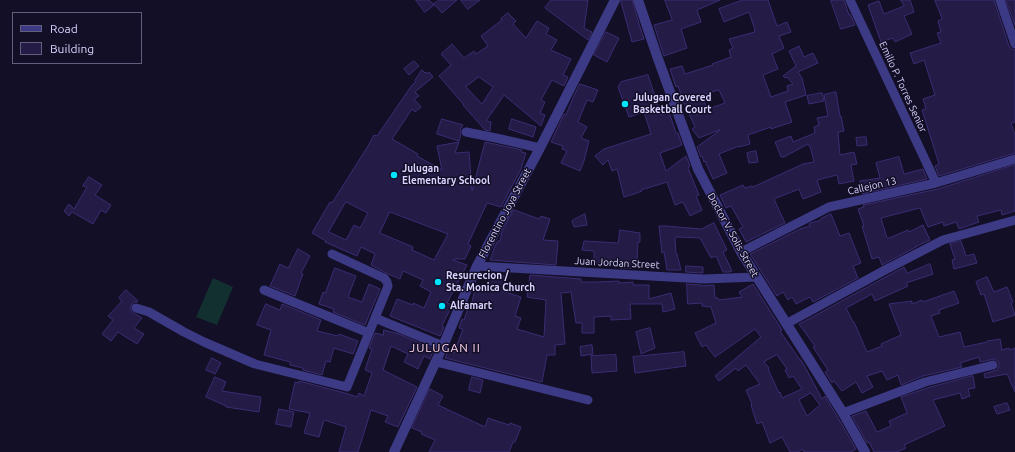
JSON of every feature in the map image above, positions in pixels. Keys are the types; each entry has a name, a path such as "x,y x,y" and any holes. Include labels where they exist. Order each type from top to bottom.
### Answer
{"street":[{"name":"Florentino Joya Street","path":"394,452 436,362 477,266 540,148 615,0"},
{"name":"Doctor V. Solis Street","path":"638,0 656,56 698,169 741,252 843,413 865,452"},
{"name":"Emilio P. Torres Senior","path":"850,0 936,183"},
{"path":"1000,0 1015,44"},
{"path":"466,132 540,148"},
{"name":"Callejon 13","path":"741,252 829,207 936,183 1015,159"},
{"path":"786,324 943,240 1015,220"},
{"path":"136,308 149,312 204,342 255,364 347,387 388,286 384,278 332,254"},
{"name":"Juan Jordan Street","path":"477,266 704,279 756,277"},
{"path":"264,290 369,333"},
{"path":"375,318 443,346"},
{"path":"436,362 588,400"},
{"path":"843,413 925,382 993,365"}],"green space":[{"path":"213,278 233,287 217,325 196,317"}],"building":[{"path":"416,0 429,0 434,5 425,12"},
{"path":"439,0 457,0 442,13 434,4"},
{"path":"461,0 480,0 468,9"},
{"path":"551,0 588,0 584,28 592,32 588,40 545,8"},
{"path":"621,0 632,0 644,39 632,42"},
{"path":"665,0 720,0 697,10 701,22 681,29 687,48 664,56 654,25 672,20"},
{"path":"743,0 768,0 777,26 787,22 791,32 779,36 784,48 772,54 778,69 763,75 771,97 788,91 787,86 793,84 787,77 785,78 783,76 796,66 789,51 799,46 804,57 813,53 818,63 798,72 802,78 806,95 785,102 792,122 748,135 750,144 739,146 719,154 727,173 713,179 697,147 720,130 699,138 692,129 695,127 678,86 676,87 670,69 682,66 685,74 713,65 712,64 731,57 729,50 733,48 729,39 755,32 749,12 724,22 719,9","holes":["719,90 725,103 708,109 701,96"]},
{"path":"831,0 844,0 849,15 850,14 855,25 841,29"},
{"path":"901,0 910,0 914,12 904,16 912,34 895,42 893,38 881,42 868,5 879,1 884,14 904,6"},
{"path":"935,0 994,0 1009,46 1011,49 1015,50 1015,122 1011,123 1015,135 1015,153 939,176 935,166 939,164 922,110 926,109 923,99 935,95 924,60 914,64 910,53 941,43 937,33 941,32 938,21 942,19"},
{"path":"1006,0 1015,0 1015,25"},
{"path":"508,13 516,21 513,24 526,38 537,21 549,28 546,34 557,40 551,50 571,59 563,75 568,77 564,86 552,80 541,100 545,102 540,113 545,115 541,126 504,95 486,121 491,122 490,131 485,130 439,76 451,65 441,54 452,44 464,58 474,51 476,54 488,46 481,36 502,20 501,19","holes":["479,77 493,87 482,104 466,87"]},
{"path":"606,32 619,38 607,62 594,55"},
{"path":"414,61 419,66 409,75 404,69"},
{"path":"422,70 427,74 429,72 433,77 415,92 419,96 414,99 421,107 415,112 412,109 392,139 418,154 417,156 442,170 437,146 459,142 455,153 469,152 472,191 485,142 522,150 521,152 526,153 521,169 501,207 487,203 468,244 471,246 465,259 453,260 467,265 447,303 452,305 442,326 444,327 440,336 390,316 397,299 413,305 413,303 424,308 431,292 420,286 423,280 403,271 400,279 388,274 371,265 375,254 361,247 357,256 325,242 326,241 312,233 330,202 332,203 374,135 377,136 412,85 416,82 415,81","holes":["346,202 368,213 360,228 354,225 346,240 329,232","390,212 448,234 434,260 412,250 413,247 380,233"]},
{"path":"648,75 661,115 669,112 682,145 660,153 666,171 686,156 690,166 688,168 699,195 696,196 702,210 690,216 683,202 675,205 667,182 624,197 617,169 612,171 608,160 603,165 595,156 604,149 651,134 644,112 629,117 618,87 621,82"},
{"path":"580,84 598,90 593,102 587,100 578,122 587,127 581,138 589,141 580,171 561,163 567,151 562,149 563,146 551,142 564,114 566,115"},
{"path":"836,92 844,131 838,132 840,155 854,152 857,164 851,165 854,181 839,184 837,175 817,180 821,192 803,199 799,189 774,199 785,223 746,242 739,229 743,227 731,206 726,208 720,195 743,185 745,188 753,187 803,164 814,162 810,146 808,144 784,157 781,157 775,142 791,136 793,142 815,133 814,127 819,125 817,118 828,116 824,95"},
{"path":"822,93 824,101 809,104 807,96"},
{"path":"442,119 463,125 460,130 461,134 459,141 437,134"},
{"path":"512,119 536,127 533,137 509,129"},
{"path":"866,137 867,145 857,146 856,138"},
{"path":"756,151 758,162 749,163 747,153"},
{"path":"899,157 904,174 923,169 927,179 862,194 860,181 880,178 876,163"},
{"path":"1015,165 1015,211 1002,215 1001,210 977,216 979,222 959,229 956,222 944,226 943,222 928,227 920,208 881,218 887,238 908,230 909,232 923,225 930,240 882,265 879,257 872,259 858,209 864,207 863,205 938,189"},
{"path":"89,177 102,185 95,195 111,205 106,213 101,210 93,224 72,212 69,216 64,211 69,204 74,209 87,187 83,186"},
{"path":"514,210 539,219 541,216 550,219 543,240 558,241 556,265 490,260 495,246 498,241 500,241 502,232"},
{"path":"585,214 587,225 574,227 572,221"},
{"path":"831,214 840,236 849,233 861,263 853,266 858,278 813,302 810,297 796,304 792,297 788,300 783,292 777,296 750,254 800,229 810,226 809,224 821,220"},
{"path":"714,223 727,250 723,252 732,271 723,272 716,256 711,258 700,238 676,237 676,254 681,270 667,270 664,252 662,253 659,226 701,229"},
{"path":"620,230 640,233 637,259 633,259 632,268 620,268 620,264 594,263 594,251 582,250 584,241 618,243"},
{"path":"961,241 966,256 974,254 977,263 954,269 952,260 955,259 950,244"},
{"path":"298,249 310,256 301,273 303,274 295,296 270,286 280,264 288,268"},
{"path":"930,264 933,274 906,283 908,286 875,301 872,294 846,308 867,352 882,346 881,344 901,335 889,304 912,301 912,304 922,300 923,302 954,291 959,303 939,310 940,313 931,316 939,337 960,332 964,347 1000,339 1002,350 1009,348 1010,350 1015,348 1015,392 1007,374 985,378 984,374 997,370 999,363 994,359 980,362 979,357 960,363 962,367 923,376 901,385 898,375 887,380 882,371 867,376 873,387 862,393 856,382 842,391 834,381 832,383 825,372 828,370 813,347 815,346 799,324 904,267 907,273"},
{"path":"686,266 703,267 703,273 686,272"},
{"path":"335,268 356,276 348,297 362,302 369,284 380,289 365,325 333,312 334,309 319,304 323,292 325,293"},
{"path":"491,273 507,277 502,291 521,297 515,316 521,318 517,329 544,337 546,300 527,297 530,275 581,279 581,282 619,281 619,283 633,282 633,285 649,285 649,299 671,293 675,309 663,312 662,304 630,304 631,319 611,320 611,316 594,317 594,333 582,333 582,323 576,323 571,292 561,293 565,344 555,345 555,355 547,355 542,382 445,358 448,351 454,353 463,329 459,328 462,319 464,320 468,308 470,309 476,286 486,289"},
{"path":"987,277 994,292 1007,287 1013,302 1011,303 1015,315 993,322 984,294 981,295 976,282"},
{"path":"687,284 701,286 714,285 715,298 718,298 719,300 742,297 739,292 753,284 782,330 780,331 801,360 822,399 825,396 856,449 851,452 804,452 803,449 798,452 790,452 782,437 770,443 762,422 757,424 751,405 752,404 746,390 760,384 746,365 738,371 736,368 719,381 715,376 761,337 755,329 715,357 706,345 702,347 695,333 716,323 711,307 702,306 702,303 688,304","holes":["777,355 787,369 785,370 789,378 793,376 802,389 782,398 768,369 769,368 764,362","811,393 820,405 807,416 799,400"]},
{"path":"126,290 138,301 132,304 130,309 142,318 134,328 144,334 137,344 118,332 111,341 102,334 113,320 108,316 122,301 119,298"},
{"path":"266,304 280,310 282,304 321,320 317,331 338,336 339,334 358,341 353,354 334,348 330,362 326,361 322,375 290,365 290,362 264,355 271,330 257,325"},
{"path":"650,328 655,348 641,354 636,332"},
{"path":"384,330 399,334 434,349 430,359 424,356 418,369 404,362 408,354 391,346 383,370 417,387 398,427 385,422 388,416 371,410 358,452 339,452 346,427 324,420 319,437 304,433 310,413 289,409 295,382 299,383 299,381 357,397 359,393 364,396 372,373 365,370 372,349 369,348 375,333 383,335"},
{"path":"592,345 593,354 581,356 580,347"},
{"path":"684,352 686,366 635,373 633,357"},
{"path":"616,355 617,371 592,373 591,356"},
{"path":"212,358 221,363 215,374 206,370"},
{"path":"973,376 975,388 968,389 970,396 962,399 960,393 933,400 945,426 904,445 906,448 897,452 874,452 869,442 867,443 852,416 866,411 877,432 891,426 889,421 907,413 901,397 927,388"},
{"path":"215,377 226,382 222,391 261,397 259,412 226,407 206,397"},
{"path":"472,377 483,380 480,393 469,390"},
{"path":"430,389 443,396 438,405 485,427 488,418 509,425 510,423 521,427 509,452 429,452 435,440 412,428"},
{"path":"1007,403 1010,410 997,414 994,407"},
{"path":"279,409 294,412 291,427 276,424"}],"place":[{"name":"Julugan Covered Basketball Court","path":"625,104"},
{"name":"Julugan Elementary School","path":"394,175"},
{"name":"Resurrecion / Sta. Monica Church","path":"438,282"},
{"name":"Alfamart","path":"442,306"}],"district":[{"name":"JULUGAN II","path":"445,348"}]}
